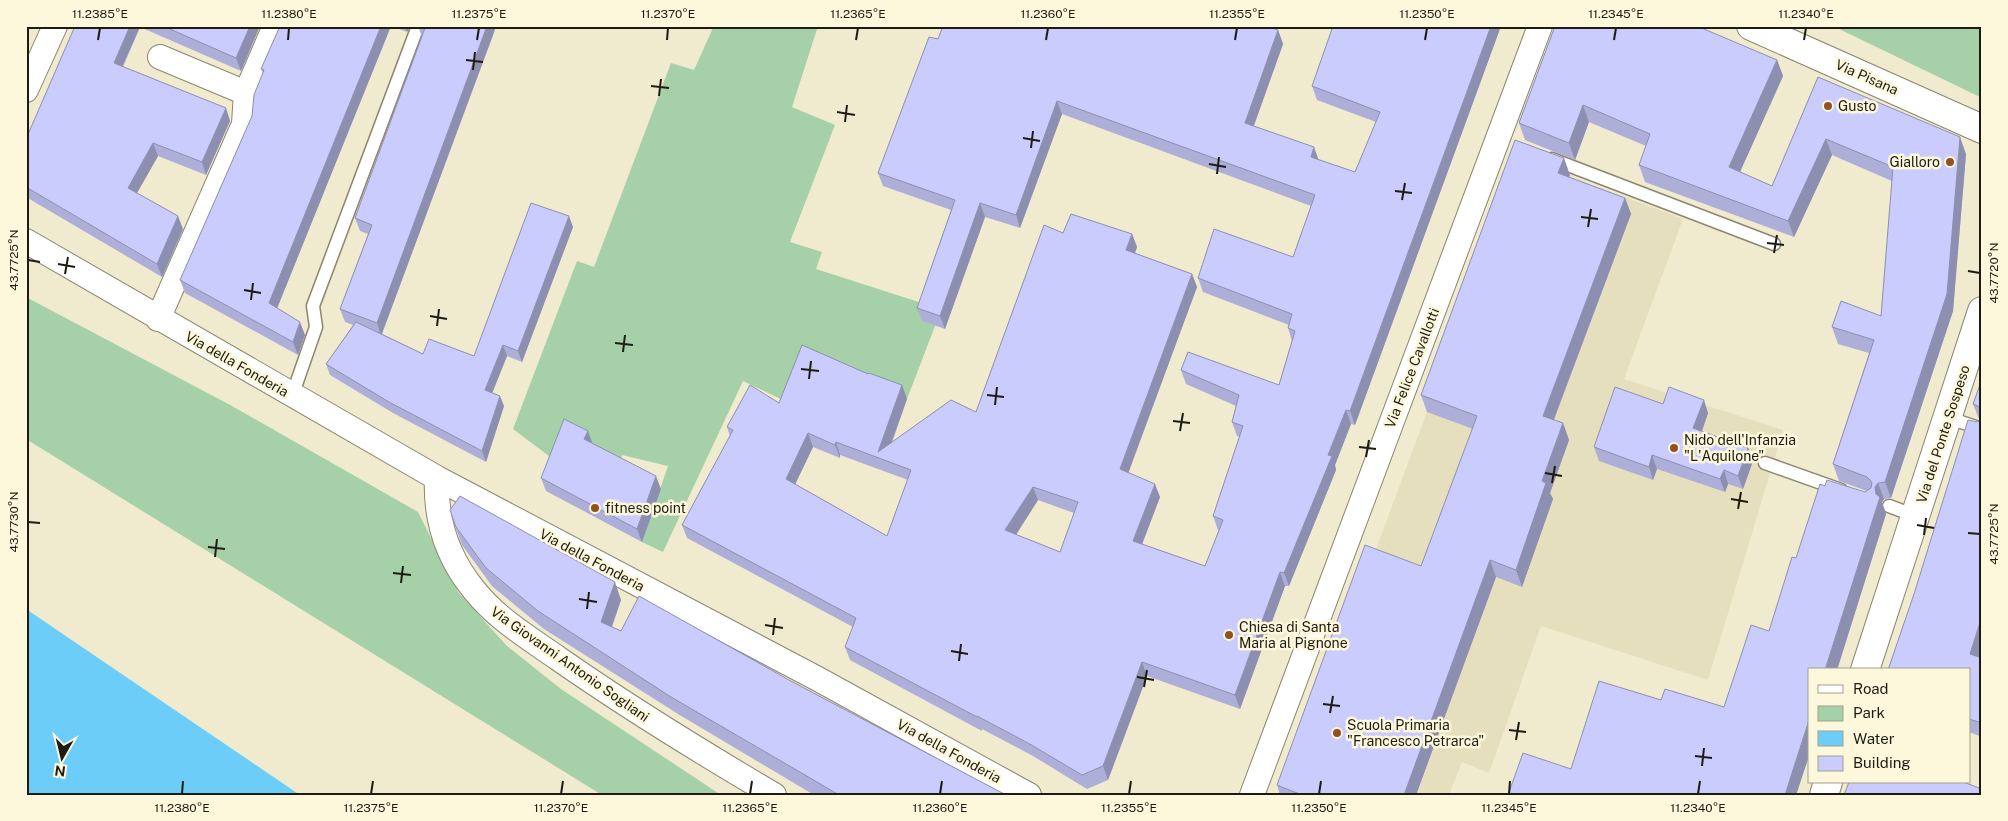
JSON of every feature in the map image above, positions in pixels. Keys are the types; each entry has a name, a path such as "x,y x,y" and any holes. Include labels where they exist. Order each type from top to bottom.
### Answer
{"main road":[{"name":"Via Pisana","path":"1751,26 1982,129"},
{"name":"Via del Ponte Sospeso","path":"1866,668 1949,418 1982,311"}],"street":[{"path":"26,90 55,26"},
{"path":"158,319 244,124 246,94 275,26"},
{"name":"Via Felice Cavallotti","path":"1252,795 1502,141 1540,26"},
{"path":"160,57 246,94"},
{"name":"Via della Fonderia","path":"26,241 158,319 437,478 818,679 1029,795"},
{"name":"Via Giovanni Antonio Sogliani","path":"437,478 437,509 444,539 460,571 486,604 502,619 602,689 686,743 774,795"}],"lane":[{"path":"292,396 316,327 313,306 418,26"},
{"path":"1544,156 1774,244"},
{"path":"1949,418 1982,429"},
{"path":"1765,463 1852,494"},
{"path":"1889,506 1916,516"}],"shaded area":[{"path":"1521,158 1683,219 1624,379 1783,430 1708,680 1541,626 1489,773 1462,762 1449,795 1285,795"}],"green space":[{"path":"710,26 818,26 792,107 835,125 790,242 822,252 816,269 928,305 935,326 907,399 789,403 743,381 663,552 642,542 668,466 622,455 620,464 557,462 513,429 577,261 594,267 671,63 694,70 713,28"},
{"path":"1833,26 1982,26 1982,98"},
{"path":"26,297 232,406 418,512 458,592 507,646 561,689 721,795 602,795 26,439"}],"water":[{"path":"26,609 300,795 26,795"}],"building":[{"path":"75,26 130,26 114,63 226,108 202,162 153,143 128,188 178,216 157,264 26,187 26,139"},
{"path":"163,26 250,26 236,58"},
{"path":"280,26 381,26 269,303 300,322 293,342 180,280 252,116 254,95 264,70 261,69"},
{"path":"420,26 487,26 377,323 340,309 372,225 355,218 425,28"},
{"path":"943,26 1266,26 1278,30 1245,123 1314,147 1311,157 1355,172 1380,112 1312,86 1333,26 1491,26 1350,411 1346,410 1328,455 1332,456 1284,573 1280,572 1235,695 1142,662 1103,766 1082,775 1028,743 845,647 856,618 682,525 733,430 727,427 750,385 779,403 802,345 868,374 902,385 878,452 951,400 976,412 1044,225 1063,233 1071,214 1132,234 1126,250 1192,274 1120,469 1155,484 1133,541 1205,566 1223,520 1213,516 1243,426 1232,422 1239,395 1181,370 1188,352 1279,385 1295,331 1288,328 1292,314 1198,278 1214,229 1293,257 1315,195 1057,101 1016,215 980,203 940,316 917,308 955,200 878,173 929,37 938,39","holes":["808,433 835,445 836,442 911,470 887,536 786,479","1033,487 1078,502 1060,552 1005,530"]},
{"path":"1555,26 1697,26 1777,60 1729,167 1772,186 1818,77 1960,137 1947,294 1885,482 1878,483 1875,487 1876,494 1880,497 1826,668 1808,668 1808,723 1785,795 1508,795 1523,753 1571,769 1599,681 1661,700 1665,689 1724,707 1751,625 1769,631 1792,557 1796,558 1820,484 1825,486 1827,480 1865,492 1871,488 1872,482 1867,477 1833,464 1874,340 1832,327 1841,301 1881,316 1893,167 1826,139 1788,221 1639,165 1650,134 1583,105 1569,143 1519,123"},
{"path":"1515,140 1564,158 1558,173 1625,198 1543,416 1563,423 1542,481 1546,483 1516,570 1490,560 1404,795 1302,795 1277,785 1365,545 1421,566 1477,416 1421,395"},
{"path":"531,203 569,216 518,351 503,345 485,390 500,396 482,451 389,402 326,364 356,322 423,354 429,339 474,356"},
{"path":"1982,379 1982,408 1973,404"},
{"path":"1615,387 1663,404 1669,387 1704,400 1693,428 1748,448 1738,476 1724,470 1720,479 1652,455 1649,467 1594,447"},
{"path":"1982,418 1982,616 1970,654 1982,658 1982,723 1970,719 1970,668 1889,668 1914,594 1968,420 1978,422"},
{"path":"564,419 588,431 584,439 656,476 637,529 541,478"},
{"path":"460,496 615,582 601,622 621,631 639,596 789,680 1006,795 839,795 671,697 538,611 486,568 456,527 450,510"},
{"path":"1848,784 1968,784 1982,789 1982,795 1844,795"}],"place":[{"name":"Gusto","path":"1828,106"},
{"name":"Gialloro","path":"1950,162"},
{"name":"Nido dell'Infanzia \"L'Aquilone\"","path":"1674,448"},
{"name":"fitness point","path":"595,508"},
{"name":"Chiesa di Santa Maria al Pignone","path":"1229,635"},
{"name":"Scuola Primaria \"Francesco Petrarca\"","path":"1337,733"}]}
